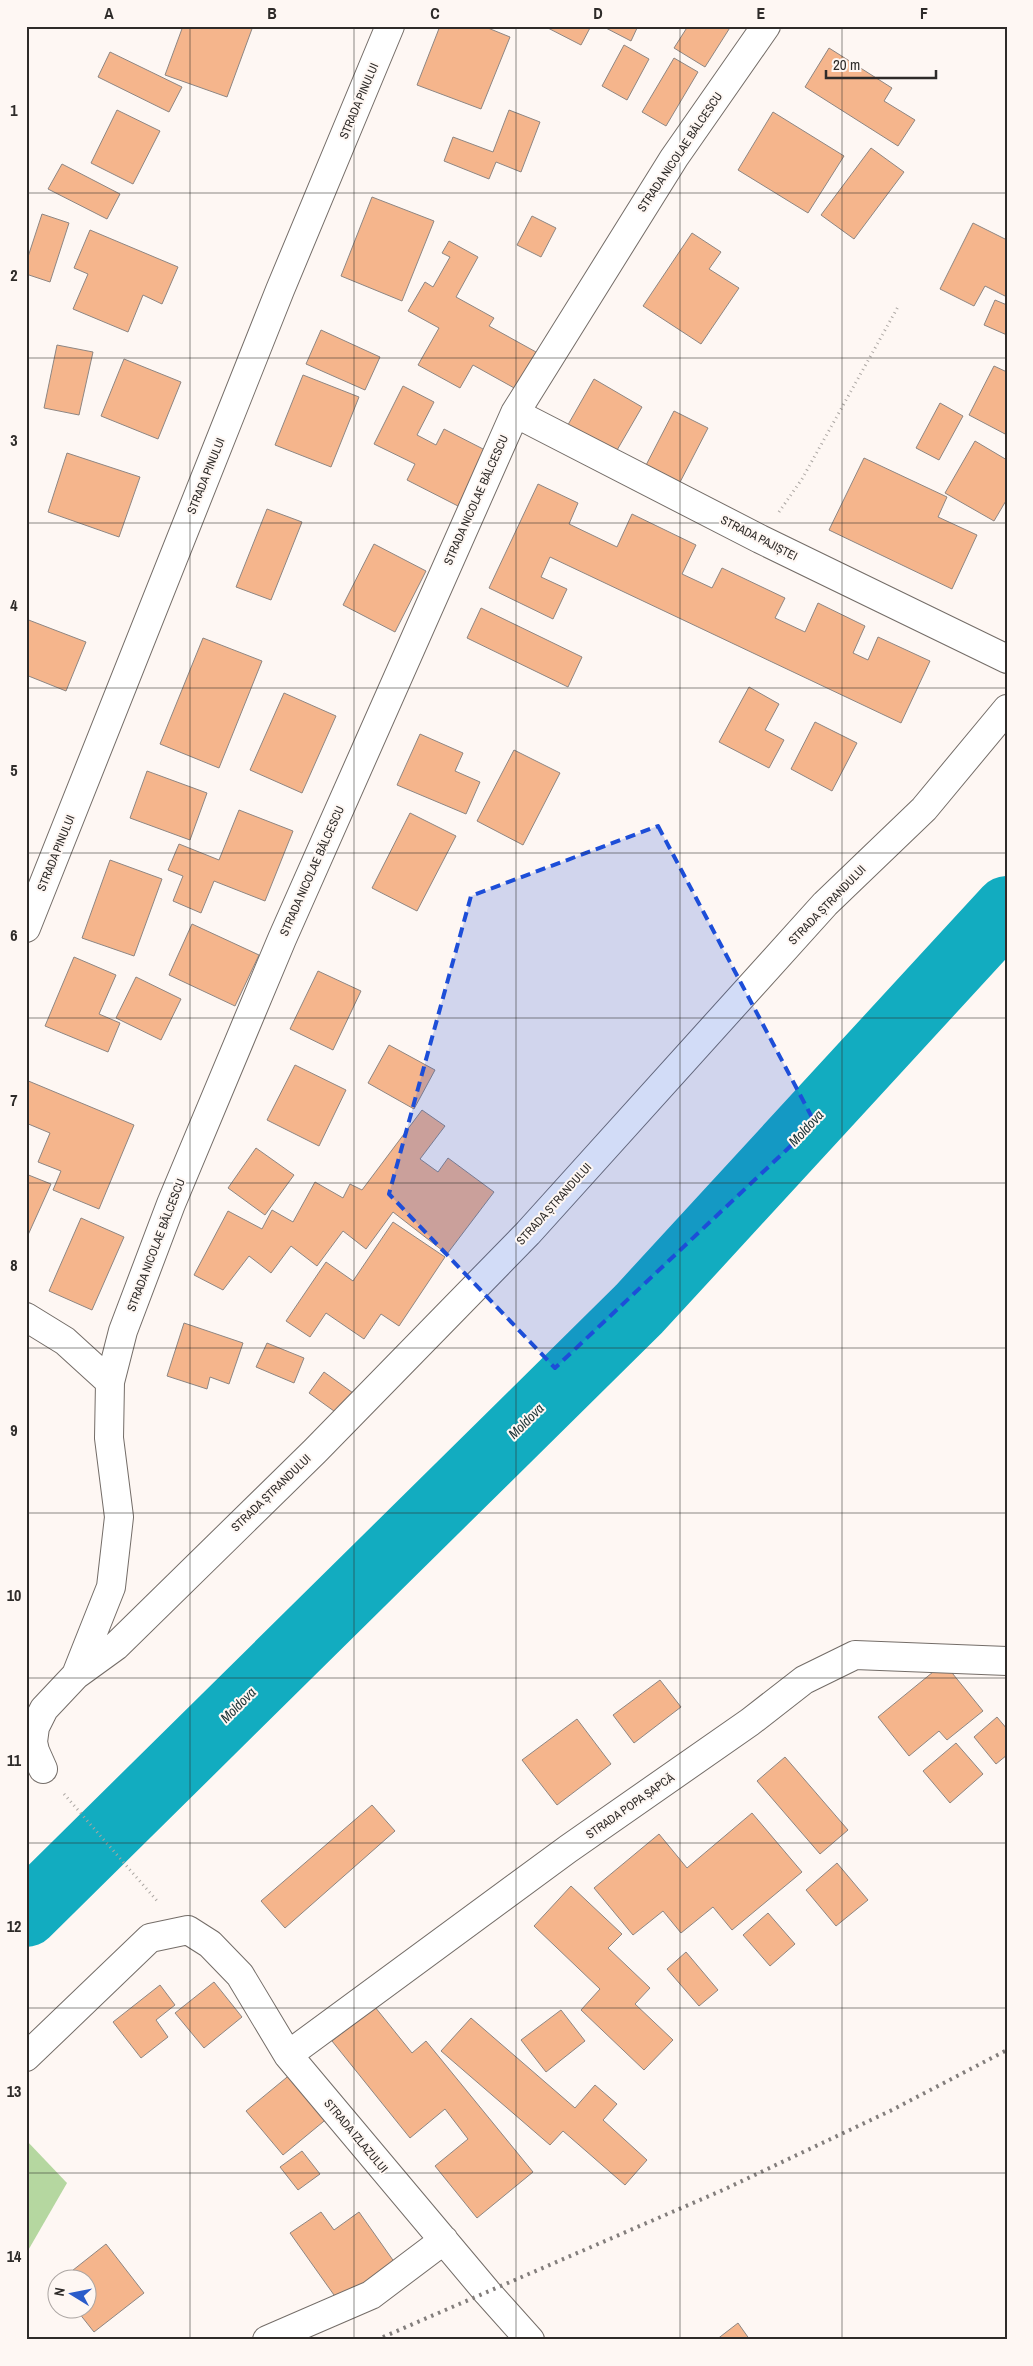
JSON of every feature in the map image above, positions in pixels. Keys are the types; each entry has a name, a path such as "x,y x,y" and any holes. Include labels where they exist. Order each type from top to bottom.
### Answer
{"street":[{"name":"STRADA PINULUI","path":"26,928 276,299 390,26"},
{"name":"STRADA NICOLAE BĂLCESCU","path":"43,1769 33,1742 35,1727 44,1708 76,1674 110,1587 119,1517 109,1438 110,1382 123,1331 171,1204 282,939 514,413 674,158 766,26"},
{"name":"STRADA PAJIȘTEI","path":"514,413 760,539 1007,659"},
{"name":"STRADA ȘTRANDULUI","path":"76,1674 116,1646 315,1451 528,1233 825,904 924,809 1007,709"},
{"path":"26,1317 65,1341 110,1382"},
{"name":"STRADA POPA ȘAPCĂ","path":"288,2055 568,1849 750,1722 804,1680 855,1655 1007,1661"},
{"path":"26,2057 150,1938 188,1930"},
{"name":"STRADA IZLAZULUI","path":"188,1930 210,1944 240,1975 288,2055 530,2340"},
{"path":"267,2340 371,2295 444,2240"}],"path":[{"path":"760,539 802,479 899,306"},
{"path":"43,1769 142,1885 188,1930"}],"highlighted area":[{"path":"658,826 815,1123 555,1368 389,1194 471,896"}],"green space":[{"path":"26,2140 67,2183 26,2254"}],"building":[{"path":"183,26 253,26 227,97 165,75"},
{"path":"440,26 483,26 510,37 481,109 417,85"},
{"path":"544,26 591,26 581,45"},
{"path":"602,26 638,26 631,41"},
{"path":"688,26 731,26 705,67 674,48"},
{"path":"624,45 649,59 627,100 602,86"},
{"path":"829,48 892,88 884,101 915,120 898,146 805,87"},
{"path":"110,52 182,87 169,112 98,77"},
{"path":"674,58 698,72 666,126 642,112"},
{"path":"117,110 160,131 133,184 91,163"},
{"path":"509,110 540,122 521,172 496,162 489,179 444,161 453,137 493,152"},
{"path":"773,112 844,156 808,213 738,170"},
{"path":"871,148 904,172 854,239 821,215"},
{"path":"62,164 120,194 107,219 48,189"},
{"path":"372,197 434,221 402,301 341,276"},
{"path":"42,214 69,223 50,282 26,274 26,263"},
{"path":"532,216 556,228 541,257 517,245"},
{"path":"973,223 1007,240 1007,297 985,286 974,306 940,289"},
{"path":"90,230 178,267 162,304 143,295 128,332 73,309 88,274 74,268"},
{"path":"692,233 721,252 709,269 739,288 701,344 643,306"},
{"path":"449,241 478,257 456,297 494,318 489,326 536,352 516,389 473,365 460,388 418,365 439,328 408,311 425,282 433,287 450,257 442,253"},
{"path":"995,300 1007,305 1007,335 984,325"},
{"path":"321,330 380,357 365,390 306,364"},
{"path":"57,345 93,352 79,415 44,408"},
{"path":"124,359 181,382 158,439 101,416"},
{"path":"994,366 1007,372 1007,435 969,415"},
{"path":"303,375 359,397 331,467 275,445"},
{"path":"594,379 642,407 613,457 565,430"},
{"path":"403,386 434,402 417,435 436,445 444,429 485,450 458,506 407,480 415,464 374,444"},
{"path":"940,403 963,416 939,460 916,448"},
{"path":"674,411 708,428 677,488 643,471"},
{"path":"975,441 1007,460 1007,499 994,521 945,493"},
{"path":"67,453 140,477 119,537 48,512"},
{"path":"864,458 947,497 938,517 977,535 952,589 829,530"},
{"path":"538,484 578,503 569,524 617,547 632,514 696,545 682,574 712,588 722,568 785,598 775,618 805,632 818,603 865,626 853,653 868,660 878,637 930,661 901,723 550,557 541,577 567,589 553,619 489,588"},
{"path":"267,509 302,522 271,600 236,587"},
{"path":"374,544 426,571 395,632 343,605"},
{"path":"481,608 582,657 568,687 467,638"},
{"path":"26,619 86,642 66,691 26,675"},
{"path":"203,638 262,661 219,768 160,744"},
{"path":"749,687 779,704 765,730 784,740 769,768 719,742"},
{"path":"284,693 336,716 302,793 250,770"},
{"path":"815,722 857,743 832,791 791,769"},
{"path":"420,734 463,753 455,771 480,782 466,814 397,785"},
{"path":"514,750 560,773 523,845 477,821"},
{"path":"147,771 207,793 190,840 130,818"},
{"path":"239,810 293,831 265,901 214,881 201,913 173,901 183,876 168,870 179,844 219,860"},
{"path":"410,813 456,836 417,911 372,888"},
{"path":"110,860 162,879 134,956 82,938"},
{"path":"192,924 259,955 235,1006 169,975"},
{"path":"74,957 116,975 99,1014 120,1023 108,1052 45,1026"},
{"path":"318,971 361,991 333,1050 290,1029"},
{"path":"136,977 181,999 161,1040 116,1018"},
{"path":"389,1045 435,1070 414,1109 368,1083"},
{"path":"295,1065 346,1090 319,1146 267,1120"},
{"path":"26,1080 134,1125 99,1209 53,1190 61,1171 38,1162 50,1133 26,1123"},
{"path":"422,1110 445,1126 420,1159 438,1172 448,1158 494,1192 447,1254 393,1212 366,1249 343,1231 317,1266 291,1246 271,1273 249,1256 223,1290 194,1275 228,1211 262,1229 272,1210 293,1222 315,1182 343,1198 350,1184 362,1190"},
{"path":"256,1148 294,1175 265,1215 228,1188"},
{"path":"26,1174 51,1184 28,1235 26,1235"},
{"path":"81,1218 124,1237 92,1310 49,1291"},
{"path":"393,1222 445,1257 399,1326 381,1314 364,1339 326,1313 310,1337 286,1321 326,1262 353,1281"},
{"path":"184,1323 243,1343 229,1384 210,1377 207,1389 167,1376"},
{"path":"267,1343 304,1358 294,1383 256,1367"},
{"path":"324,1372 360,1398 345,1419 309,1393"},
{"path":"944,1663 983,1711 947,1740 939,1731 909,1756 878,1717"},
{"path":"660,1680 681,1707 634,1743 613,1715"},
{"path":"997,1717 1007,1729 1007,1755 996,1764 974,1737"},
{"path":"577,1719 611,1764 557,1805 522,1760"},
{"path":"956,1743 983,1774 950,1803 923,1771"},
{"path":"785,1757 848,1830 820,1854 757,1781"},
{"path":"372,1805 395,1831 285,1928 261,1901"},
{"path":"752,1813 802,1872 732,1930 713,1907 681,1933 663,1911 633,1935 594,1888 659,1834 687,1868"},
{"path":"837,1863 868,1900 836,1926 806,1890"},
{"path":"571,1886 622,1934 608,1948 650,1988 635,2004 673,2040 644,2070 581,2010 600,1989 534,1926"},
{"path":"768,1913 795,1944 770,1966 743,1935"},
{"path":"686,1952 718,1990 699,2006 667,1969"},
{"path":"214,1982 242,2017 204,2048 175,2013"},
{"path":"160,1985 175,2005 156,2020 168,2037 141,2058 113,2022"},
{"path":"375,2007 412,2053 426,2041 533,2172 477,2218 435,2166 468,2139 445,2109 410,2138 332,2041"},
{"path":"561,2010 585,2041 546,2072 521,2040"},
{"path":"471,2018 575,2108 595,2085 617,2104 603,2120 647,2160 625,2185 563,2131 550,2145 441,2051"},
{"path":"292,2073 329,2117 283,2155 246,2111"},
{"path":"302,2151 320,2174 298,2190 280,2167"},
{"path":"321,2212 334,2230 359,2212 395,2263 339,2302 290,2233"},
{"path":"106,2244 144,2293 94,2332 83,2318 98,2318 98,2268 76,2268"},
{"path":"738,2323 750,2340 716,2340"}],"waterway":[{"name":"Moldova","path":"26,1914 639,1309 1007,909"}],"railway":[{"path":"376,2340 723,2190 892,2110 1007,2050"}]}
